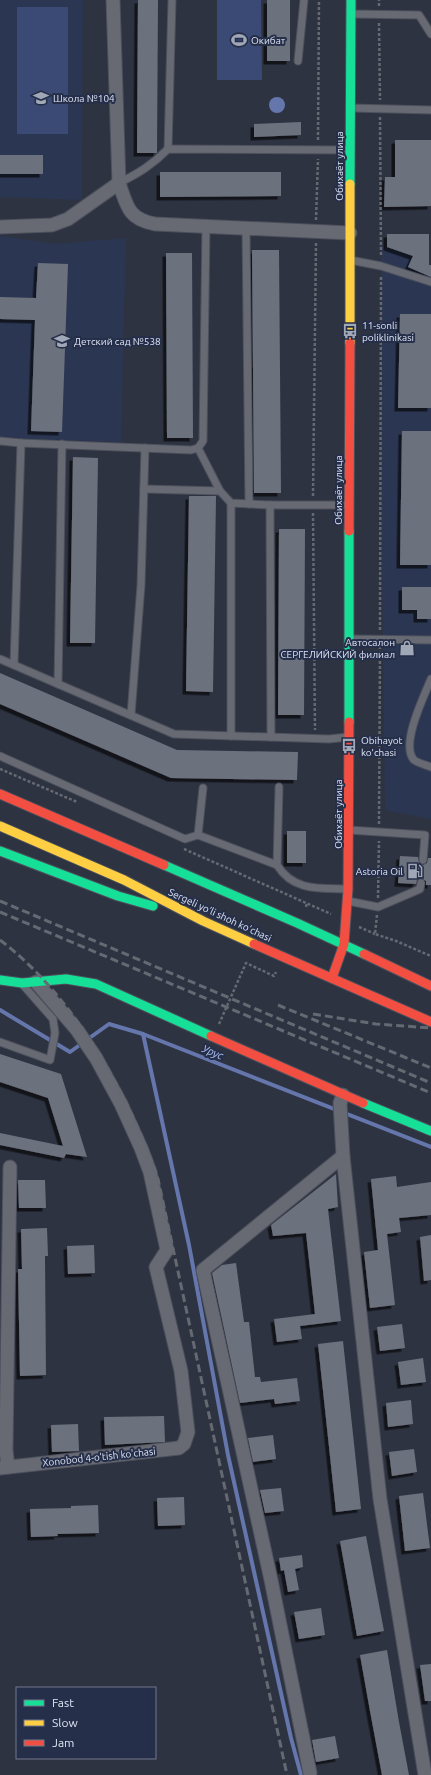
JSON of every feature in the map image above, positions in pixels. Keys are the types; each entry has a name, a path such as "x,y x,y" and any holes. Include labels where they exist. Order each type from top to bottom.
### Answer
{"street":[{"path":"113,0 119,183 129,212 141,220 155,224 350,233"},
{"name":"Обихаёт улица","path":"332,978 344,944 348,901 351,0"},
{"path":"0,227 52,225 68,218 119,183"},
{"path":"0,794 344,944 431,986"},
{"name":"Sergeli yo‘li shoh ko‘chasi","path":"0,826 124,880 203,921 431,1022"},
{"path":"0,852 118,896 203,921"},
{"path":"0,980 22,983 66,979 96,984 213,1037 341,1106 431,1131"},
{"name":"Xonobod 4-o'tish ko'chasi","path":"4,1468 179,1448 184,1444 188,1432 181,1371 156,1267 167,1250 150,1172 130,1123 96,1058 77,1030 36,982"},
{"path":"341,1106 343,1156 380,1499 425,1775"},
{"path":"310,1773 271,1580 203,1270 343,1156"},
{"path":"4,1468 6,1450 10,1168"}],"lane":[{"path":"119,183 138,174 155,162 168,148 172,0"},
{"path":"298,61 304,0"},
{"path":"351,14 419,15 431,34"},
{"path":"350,108 431,110"},
{"path":"168,148 350,150"},
{"path":"0,441 191,450 198,448 203,441 206,226"},
{"path":"246,228 249,504"},
{"path":"350,260 381,266 431,282"},
{"path":"14,665 21,443"},
{"path":"58,684 62,444"},
{"path":"131,715 142,585 146,448"},
{"path":"198,448 220,491 231,503 232,736"},
{"path":"144,489 220,491"},
{"path":"231,503 270,505 349,505"},
{"path":"270,505 271,737"},
{"path":"349,639 431,640"},
{"path":"0,659 174,734 316,739 348,737"},
{"path":"431,679 411,735 410,745 410,754 414,760 431,767"},
{"path":"0,756 185,839 198,835 277,865"},
{"path":"279,787 277,865 283,875 295,883 312,888 348,889"},
{"path":"198,835 203,788"},
{"path":"349,830 425,835 423,860"},
{"path":"348,901 378,907 420,889 421,883"},
{"path":"0,1042 50,1060 55,1033 53,1020 22,983"}],"path":[{"path":"316,739 313,505 319,0"},
{"path":"379,0 381,266 380,640 378,907 375,934 431,956"},
{"path":"306,907 307,903"},
{"path":"213,1037 246,964 274,976 276,972"}],"shaded area":[{"name":"Школа №104","path":"0,0 83,0 82,200 2,197 0,199"},
{"name":"Окибат","path":"217,0 261,0 262,80 217,80"},
{"path":"17,7 68,7 68,134 17,134"},
{"path":"277,97 283,99 285,105 283,111 277,113 271,111 269,105 271,99"},
{"name":"Детский сад №538","path":"0,236 56,244 126,238 121,442 0,438"},
{"name":"Автосалон СЕРГЕЛИЙСКИЙ филиал","path":"381,244 431,265 431,819 385,810 381,485"}],"building":[{"path":"138,0 158,0 157,153 137,153"},
{"path":"267,0 290,0 290,61 267,61"},
{"path":"301,122 301,135 254,137 254,124"},
{"path":"395,140 431,140 431,206 384,207 385,177 395,177"},
{"path":"0,155 43,155 43,174 0,174"},
{"path":"160,172 281,172 281,196 160,197"},
{"path":"387,234 429,234 429,265 431,265 431,277 408,267 413,256 387,247"},
{"path":"252,250 279,250 281,493 254,493"},
{"path":"166,253 192,253 193,438 167,438"},
{"path":"38,263 68,264 62,432 31,431 35,320 0,319 0,297 36,298"},
{"path":"400,314 431,314 431,408 398,408"},
{"path":"402,431 431,431 431,565 400,565"},
{"path":"73,457 98,458 95,643 70,643"},
{"path":"189,496 216,496 213,692 186,691"},
{"path":"279,529 305,529 304,715 278,715"},
{"path":"402,587 431,587 431,619 417,619 417,610 402,610"},
{"path":"0,673 177,750 298,752 297,780 171,778 0,704"},
{"path":"287,831 306,831 306,863 287,863"},
{"name":"Astoria Oil","path":"400,856 418,857 419,862 423,865 427,863 428,858 431,858 431,885 426,885 426,881 421,878 417,880 416,884 398,883"},
{"path":"0,1054 61,1074 87,1157 66,1154 64,1158 0,1145 0,1133 63,1146 48,1098 0,1082"},
{"path":"336,1174 338,1207 328,1209 341,1321 300,1326 302,1339 277,1342 274,1319 315,1314 306,1233 273,1236 271,1225"},
{"path":"396,1176 397,1187 431,1182 431,1215 399,1218 401,1232 387,1234 395,1305 370,1308 364,1252 378,1250 371,1179"},
{"path":"18,1180 45,1180 46,1208 19,1208"},
{"path":"47,1228 48,1256 45,1256 46,1375 20,1376 18,1269 22,1269 21,1229"},
{"path":"431,1235 431,1280 424,1281 420,1237"},
{"path":"94,1245 95,1273 68,1274 67,1246"},
{"path":"236,1263 244,1322 249,1322 255,1377 260,1377 261,1382 297,1378 300,1401 275,1404 274,1399 240,1403 212,1273 222,1265"},
{"path":"402,1324 405,1348 380,1351 377,1327"},
{"path":"343,1341 361,1509 336,1512 318,1344"},
{"path":"423,1358 426,1382 401,1385 398,1362"},
{"path":"411,1400 413,1424 388,1427 386,1403"},
{"path":"164,1416 165,1442 105,1445 104,1417"},
{"path":"78,1424 79,1451 52,1452 51,1425"},
{"path":"273,1435 276,1459 253,1462 248,1438"},
{"path":"414,1449 417,1472 392,1476 389,1452"},
{"path":"281,1488 284,1511 265,1513 260,1490"},
{"path":"423,1493 430,1548 405,1551 399,1496"},
{"path":"184,1497 185,1525 158,1526 157,1498"},
{"path":"98,1505 99,1533 57,1534 58,1536 31,1537 30,1509 71,1508 71,1506"},
{"path":"366,1536 384,1631 357,1636 340,1541"},
{"path":"302,1555 303,1567 295,1569 299,1590 288,1592 284,1570 281,1571 279,1558"},
{"path":"321,1608 325,1635 299,1639 294,1612"},
{"path":"387,1650 409,1775 382,1775 360,1655"},
{"path":"431,1664 431,1701 425,1701 420,1665"},
{"path":"335,1736 339,1758 316,1762 312,1740"}],"waterway":[{"name":"Урус","path":"0,1010 70,1052 109,1024 143,1034 431,1147"},
{"path":"143,1034 189,1245 228,1455 291,1738 301,1775"}],"railway":[{"path":"0,901 431,1083"},
{"path":"0,912 431,1093"},
{"path":"0,940 26,962 51,988 74,1017 95,1048 131,1113 158,1179 287,1775"},
{"path":"278,1005 431,1068"},
{"path":"313,1014 376,1024 431,1028"}],"traffic: fast":[{"path":"350,184 351,0"},
{"path":"349,531 349,722"},
{"path":"0,851 118,896 153,906"},
{"path":"164,865 364,954"},
{"path":"0,980 22,983 66,979 96,984 211,1036"},
{"path":"363,1103 431,1131"}],"traffic: slow":[{"path":"350,184 350,343"},
{"path":"0,826 124,880 203,921 254,944"}],"traffic: jam":[{"path":"349,531 350,343"},
{"path":"332,978 344,944 348,889 349,722"},
{"path":"0,794 164,865"},
{"path":"254,944 431,1022"},
{"path":"364,954 431,986"},
{"path":"211,1036 363,1103"}],"place":[{"name":"Окибат","path":"239,40"},
{"name":"Школа №104","path":"41,98"},
{"name":"11-sonli poliklinikasi","path":"350,331"},
{"name":"Детский сад №538","path":"62,341"},
{"name":"Автосалон СЕРГЕЛИЙСКИЙ филиал","path":"407,648"},
{"name":"Obihayot ko'chasi","path":"349,746"},
{"name":"Astoria Oil","path":"415,871"}]}
